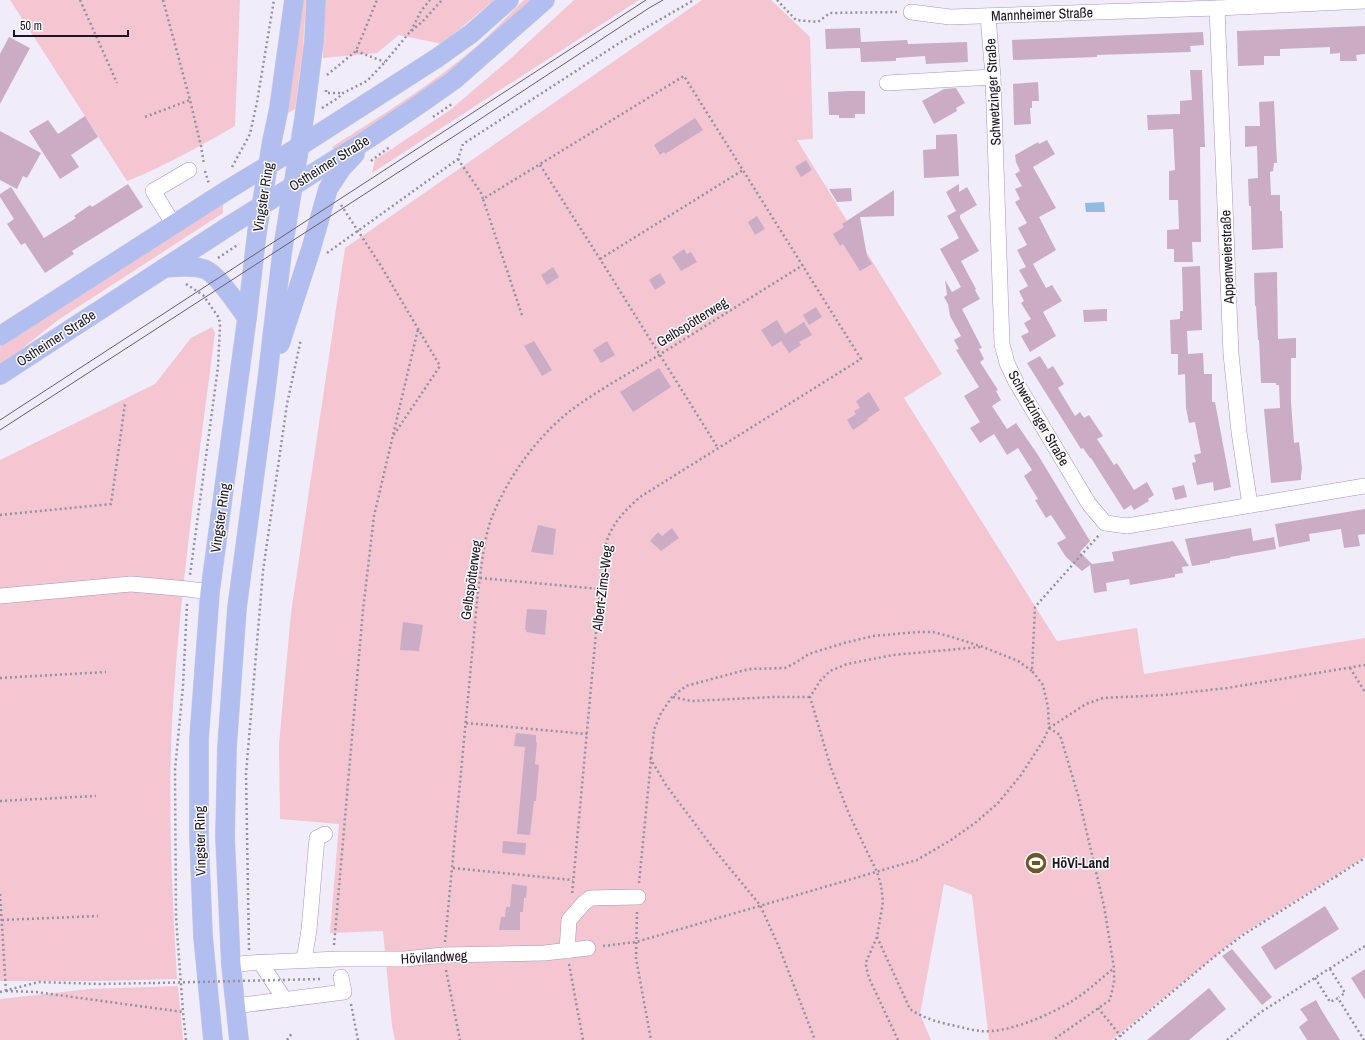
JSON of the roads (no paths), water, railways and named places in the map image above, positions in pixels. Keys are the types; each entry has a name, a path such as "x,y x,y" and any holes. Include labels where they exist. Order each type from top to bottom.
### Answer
{"main road":[{"name":"Vingster Ring","path":"213,1040 203,936 199,838 200,739 210,592 261,206 280,108 294,0"},
{"name":"Vingster Ring","path":"238,1040 235,1006 247,963 225,837 227,747 237,608 267,381 282,253 300,146 314,41 316,0"},
{"name":"Ostheimer Straße","path":"0,336 229,189 268,167 437,58 472,33 509,0"},
{"name":"Ostheimer Straße","path":"0,375 163,268 368,139 454,80 544,0"},
{"path":"267,381 312,249 328,189 341,169 368,139"},
{"path":"163,268 186,266 206,270 217,279 247,318"}],"street":[{"name":"Mannheimer Straße","path":"911,12 950,17 1217,8 1365,1"},
{"name":"Appenweierstraße","path":"1217,8 1231,354 1239,432 1250,505"},
{"name":"Schwetzinger Straße","path":"988,16 993,77 1002,344 1007,363 1016,382 1089,504 1105,524 1127,526 1250,505"},
{"path":"887,83 993,77"},
{"path":"174,224 154,191 189,170"},
{"path":"1250,505 1365,486"},
{"path":"0,596 132,584 188,588 210,592"},
{"path":"304,960 309,930 317,838 325,834"},
{"path":"566,951 569,920 590,898 638,897"},
{"name":"Hövilandweg","path":"247,963 333,959 405,958 443,955 544,953 588,948"},
{"path":"247,963 285,1000"},
{"path":"235,1006 344,992 341,978"}],"water":[{"path":"1104,202 1105,212 1086,212 1085,203"}],"tram line":[{"path":"0,420 646,0"},
{"path":"0,430 663,0"}],"place":[{"name":"HöVi-Land","path":"1036,863"}]}
